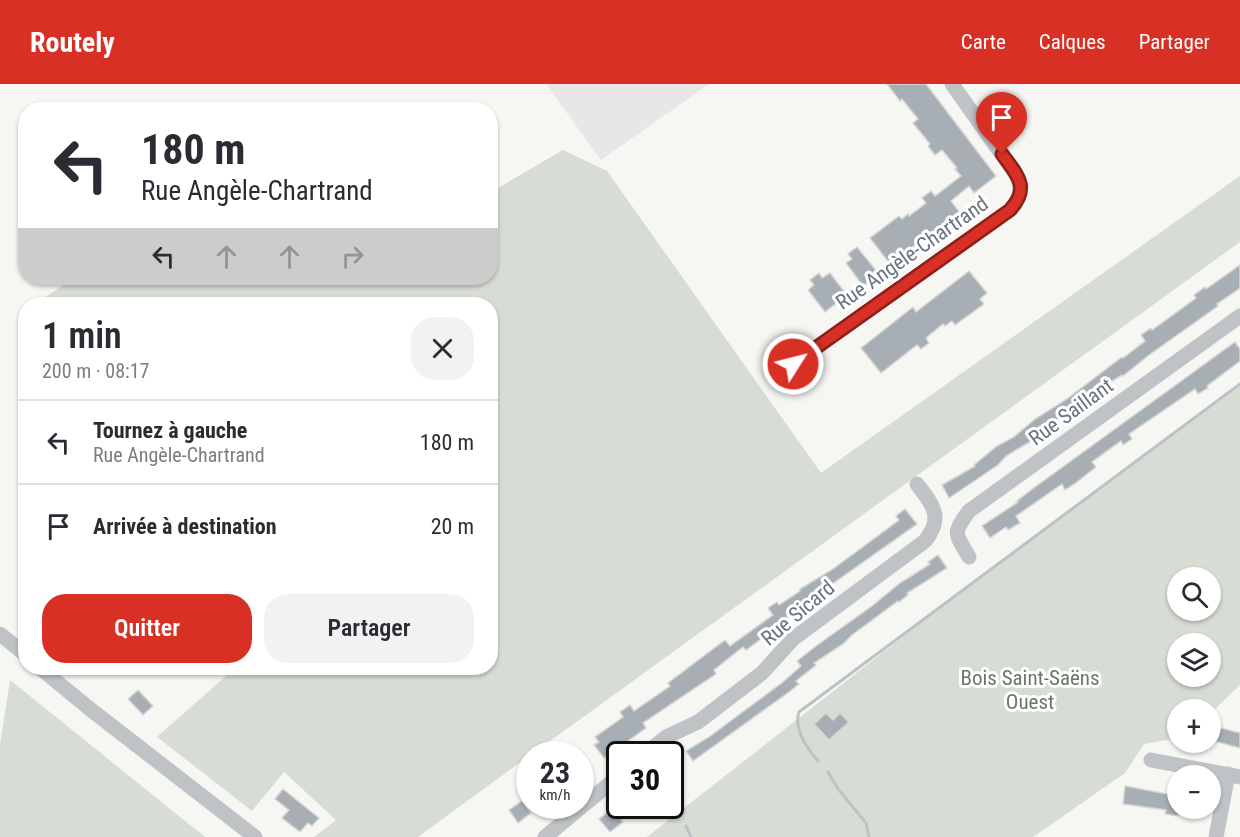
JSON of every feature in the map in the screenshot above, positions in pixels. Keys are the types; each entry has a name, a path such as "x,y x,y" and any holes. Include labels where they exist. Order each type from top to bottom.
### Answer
{"street":[{"name":"Rue Angèle-Chartrand","path":"775,377 1017,202 1021,184 1015,173 952,84"},
{"name":"Rue Saillant","path":"969,557 957,538 957,527 969,511 1240,316"},
{"name":"Rue Sicard","path":"661,741 698,722 762,673 793,639 925,541 933,530 936,517 931,502 917,484"},
{"path":"0,634 18,649"},
{"path":"49,675 255,837"},
{"path":"1151,760 1234,776 1216,837"},
{"path":"545,837 606,787"}],"shaded area":[{"path":"546,84 709,84 601,160"}],"green space":[{"path":"563,150 607,171 821,473 1240,176 1240,242 550,741 516,741 516,765 418,837 314,837 336,820 284,772 252,811 157,737 227,675 498,675 498,297 46,297 64,285 498,285 498,188"},
{"name":"Bois Saint-Saëns Ouest","path":"1240,384 1240,685 1221,703 1221,699 1167,699 1167,740 1144,744 1125,773 1033,837 647,837 670,819 684,819 684,808 974,581"},
{"path":"10,680 205,837 0,837 0,745"}],"building":[{"path":"887,84 926,84 996,176 974,193 969,186 951,201 961,214 938,232 936,229 890,264 870,238 899,216 902,219 908,214 909,216 926,203 922,198 931,191 935,196 961,176 942,150 935,155 928,146 930,144 913,123 918,119"},
{"path":"857,247 879,274 863,286 846,263 852,259 848,254"},
{"path":"1240,265 1240,288 1217,304 1218,306 949,498 942,485 975,466 997,446 1014,437 1035,419 1123,358 1145,341 1141,335 1151,328 1152,330 1196,298 1194,295"},
{"path":"969,271 987,293 980,299 984,304 955,325 952,321 945,326 943,324 926,338 929,343 921,349 917,345 881,373 861,348 913,307 916,312"},
{"path":"819,273 822,278 830,273 847,295 825,312 808,290 814,285 810,280"},
{"path":"1235,342 1240,349 1240,361 1207,386 1208,388 1198,394 1195,389 1129,434 1132,439 1123,445 1121,441 1092,462 1096,467 1077,482 1065,490 1062,484 1016,516 1020,523 1008,530 1006,527 990,538 982,526"},
{"path":"905,509 917,524 787,616 788,618 746,650 743,647 714,670 716,674 643,723 646,728 628,741 606,741 606,757 604,758 594,745 599,742 595,737 623,717 620,712 630,705 634,711 670,686 668,683 725,640 730,646 773,615 768,608 777,602 779,605 833,569 899,520 896,516"},
{"path":"938,555 947,568 907,593 908,595 899,602 814,663 816,665 796,681 799,684 693,761 686,751 709,737 783,682 801,666 797,661 900,583 930,564 928,562"},
{"path":"138,690 153,706 143,715 128,699"},
{"path":"826,713 833,720 840,713 849,722 829,740 814,724"},
{"path":"1221,728 1240,733 1240,748 1221,743"},
{"path":"1125,786 1167,794 1167,814 1165,814 1166,810 1123,804"},
{"path":"283,789 319,818 312,826 308,823 300,832 282,818 289,810 275,799"},
{"path":"516,805 516,819 523,819 518,823 509,810"},
{"path":"606,814 606,819 620,819 623,822 610,832 599,819"}],"waterway":[{"path":"818,761 799,732 799,712 1240,384"},
{"path":"828,772 838,789 866,823 869,837"},
{"path":"686,826 691,837"}],"route":[{"path":"793,364 1010,210 1017,202 1021,184 1002,154"}]}
